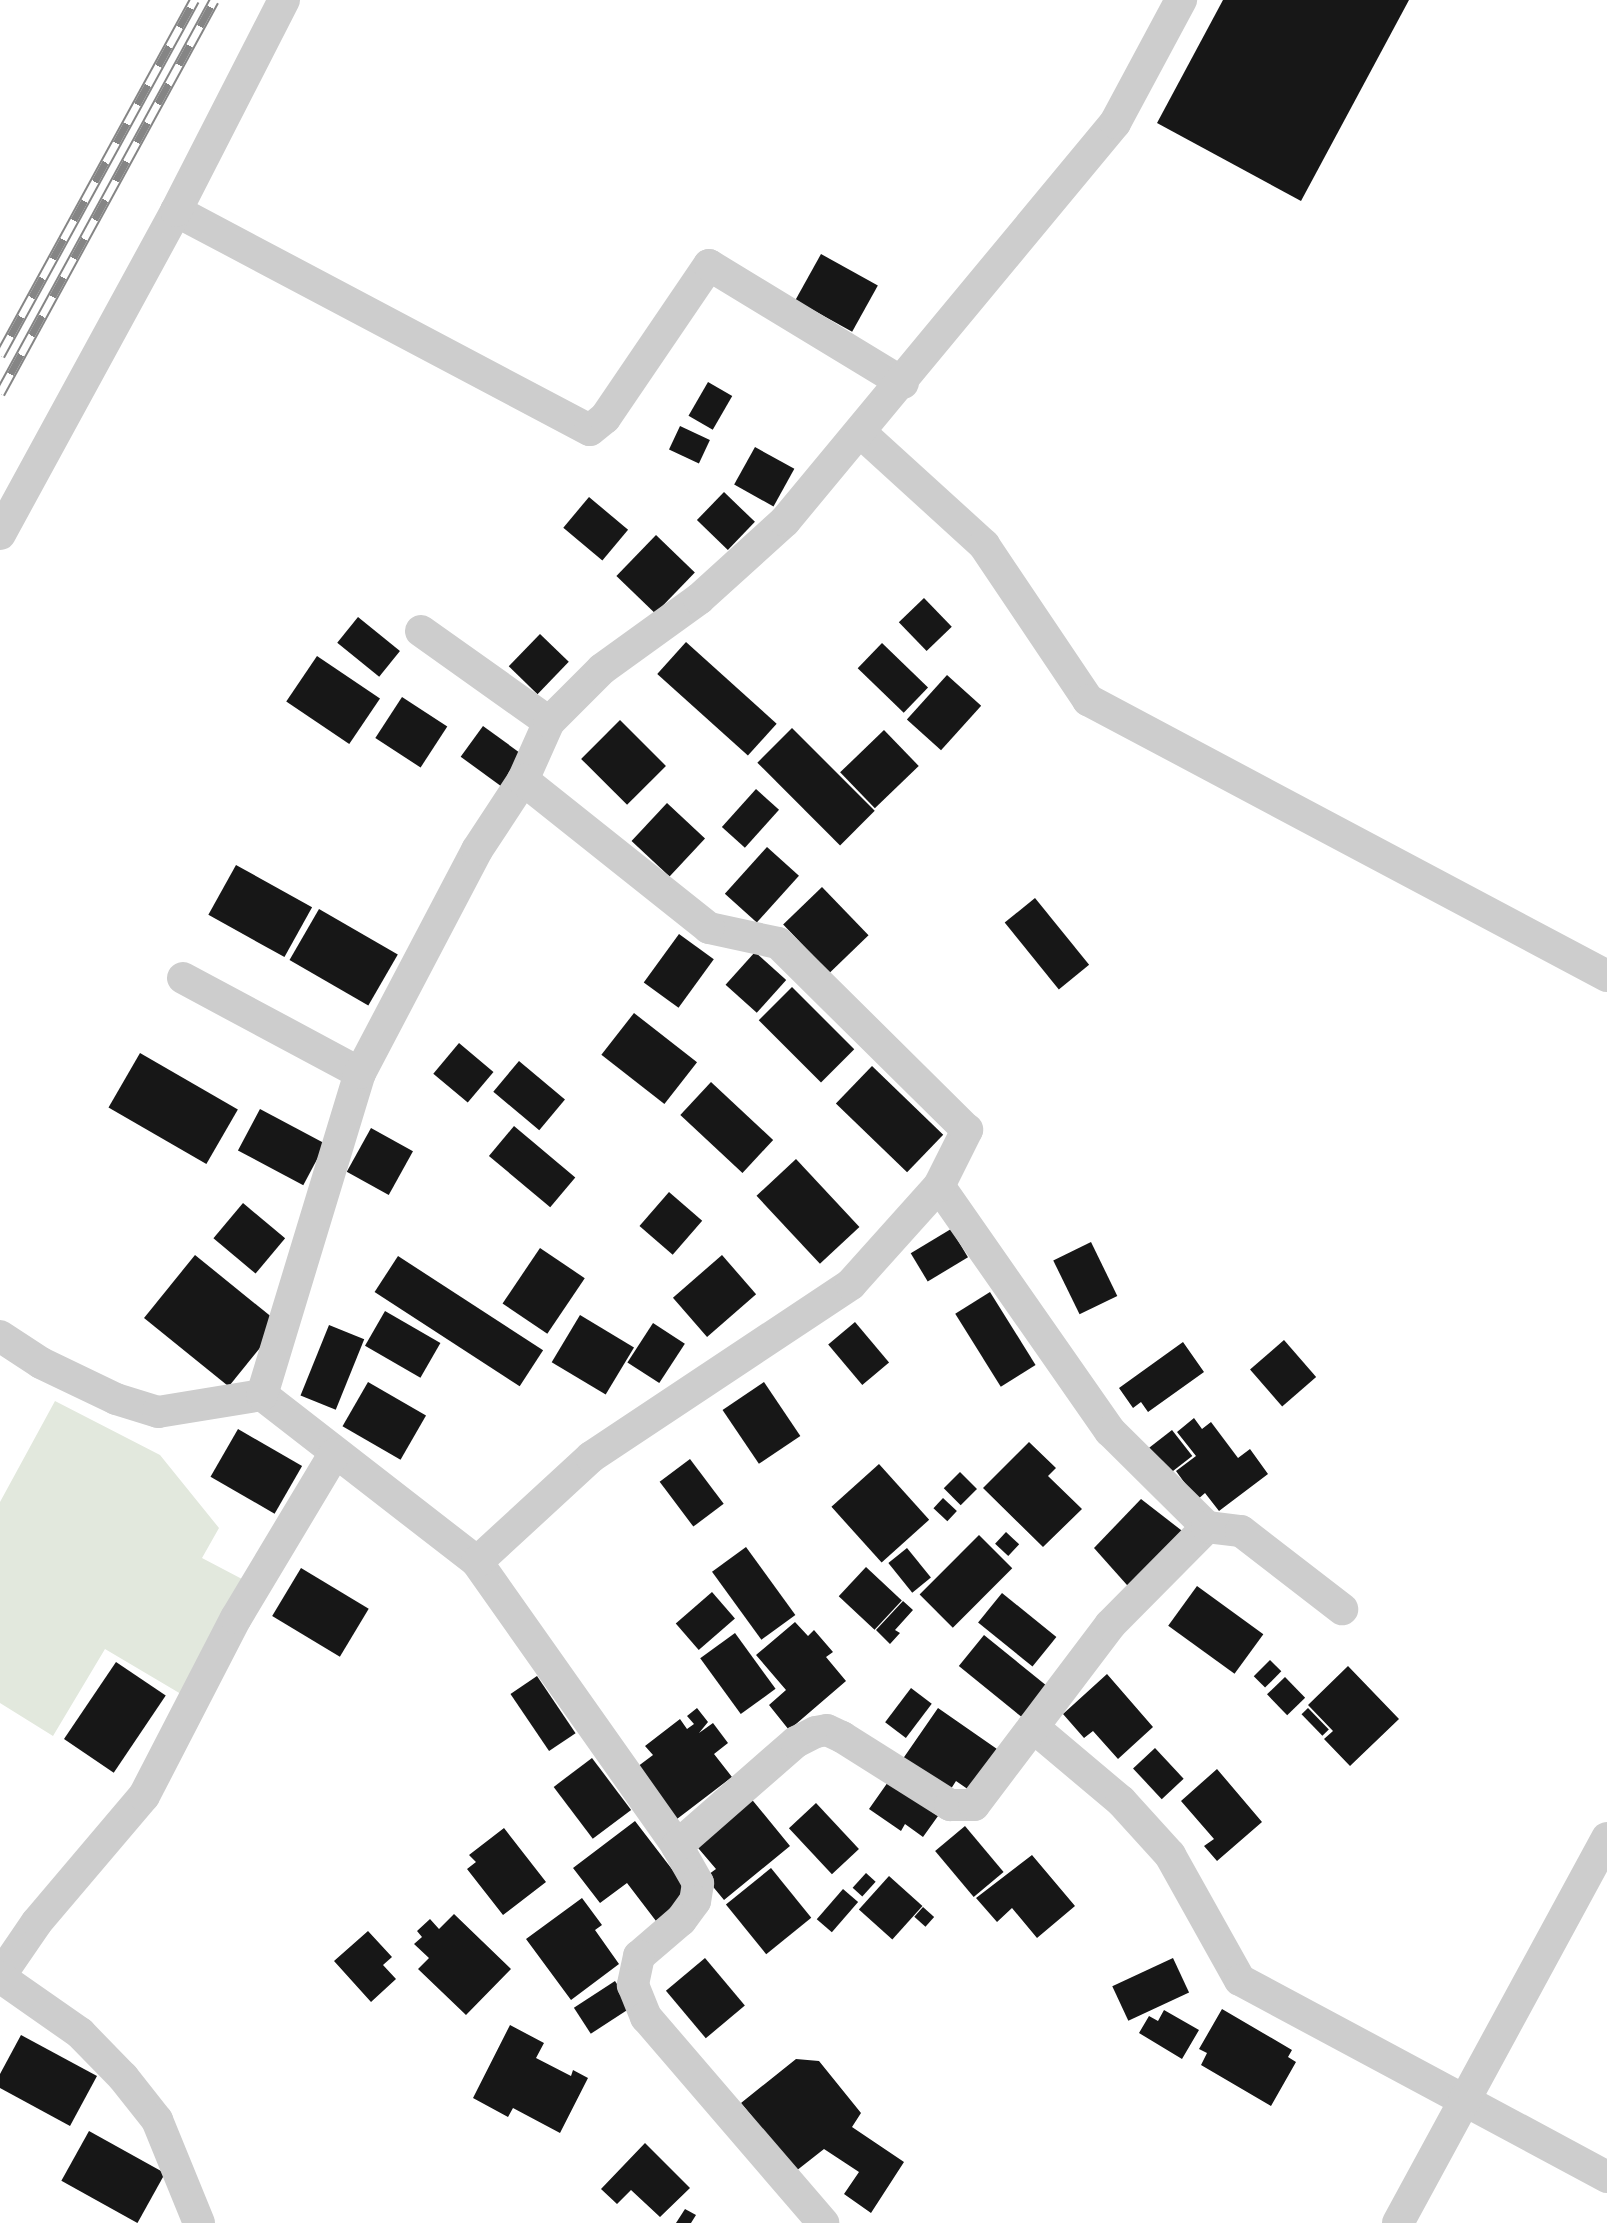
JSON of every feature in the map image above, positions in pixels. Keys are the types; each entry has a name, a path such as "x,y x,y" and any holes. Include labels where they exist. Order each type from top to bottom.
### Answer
{"street":[{"path":"0,534 176,211 284,0"},
{"path":"262,1395 360,1073 476,850 523,780 549,722 602,669 699,599 784,521 903,383 1114,123 1181,0"},
{"path":"176,211 590,430 606,418 709,265 903,383"},
{"path":"860,432 984,545 1088,700 1607,976"},
{"path":"421,631 549,722"},
{"path":"477,1562 591,1457 851,1284 940,1186 968,1130 778,943 709,928 523,780"},
{"path":"182,978 360,1073"},
{"path":"940,1186 1110,1431 1206,1527 1241,1531 1342,1608"},
{"path":"0,1336 42,1363 116,1399 158,1412 262,1395 477,1562 676,1846 698,1884 695,1901 681,1920 639,1956 632,1985 646,2017 823,2223"},
{"path":"199,2223 157,2120 123,2076 80,2033 0,1976 37,1922 144,1796 236,1618 334,1454"},
{"path":"676,1846 796,1742 816,1732 842,1737 950,1805 964,1809 974,1806 1110,1626 1206,1527"},
{"path":"1033,1727 1121,1801 1170,1855 1240,1980 1607,2177"},
{"path":"1398,2223 1607,1838"}],"shaded area":[{"path":"55,1401 160,1455 219,1528 202,1558 242,1579 181,1694 105,1649 53,1736 0,1703 0,1502"}],"building":[{"path":"1223,0 1409,0 1301,201 1157,123"},
{"path":"821,254 878,286 852,332 795,300"},
{"path":"708,382 732,396 713,430 688,416"},
{"path":"680,426 710,440 699,464 669,450"},
{"path":"755,447 794,469 774,506 734,485"},
{"path":"724,492 755,522 728,550 697,520"},
{"path":"589,497 628,530 602,560 563,528"},
{"path":"656,535 695,573 655,614 616,576"},
{"path":"924,598 952,627 927,651 899,622"},
{"path":"358,617 400,651 379,677 337,643"},
{"path":"540,634 569,662 538,694 509,666"},
{"path":"686,642 777,724 748,756 657,674"},
{"path":"882,643 928,687 904,713 858,668"},
{"path":"317,656 380,698 349,744 286,702"},
{"path":"947,675 981,706 941,750 907,720"},
{"path":"402,697 447,726 421,768 375,738"},
{"path":"620,720 666,766 627,805 581,759"},
{"path":"483,726 526,757 504,788 461,757"},
{"path":"792,728 875,811 840,845 757,763"},
{"path":"884,730 919,766 875,808 840,772"},
{"path":"756,789 779,810 745,848 722,827"},
{"path":"667,803 705,838 670,876 632,841"},
{"path":"767,847 799,876 757,923 725,894"},
{"path":"236,865 312,907 284,957 208,915"},
{"path":"822,887 869,935 830,973 783,925"},
{"path":"1035,898 1089,965 1059,989 1005,923"},
{"path":"319,909 398,954 368,1006 290,960"},
{"path":"679,934 714,959 679,1008 644,983"},
{"path":"755,952 786,980 757,1013 726,985"},
{"path":"792,987 854,1049 821,1082 759,1020"},
{"path":"634,1013 697,1062 664,1104 601,1055"},
{"path":"459,1043 493,1072 468,1103 433,1074"},
{"path":"140,1053 238,1110 206,1164 109,1108"},
{"path":"519,1061 565,1100 539,1130 493,1092"},
{"path":"872,1066 943,1135 907,1172 836,1103"},
{"path":"711,1082 773,1140 742,1173 680,1115"},
{"path":"260,1109 325,1144 303,1185 238,1150"},
{"path":"514,1126 575,1177 550,1207 489,1156"},
{"path":"371,1128 413,1151 389,1195 347,1172"},
{"path":"796,1159 859,1227 820,1264 757,1196"},
{"path":"669,1192 702,1221 673,1255 639,1226"},
{"path":"243,1203 285,1238 256,1274 213,1238"},
{"path":"951,1229 968,1257 928,1281 911,1253"},
{"path":"1091,1242 1117,1296 1080,1314 1053,1260"},
{"path":"540,1248 585,1278 547,1334 503,1304"},
{"path":"195,1255 280,1324 229,1387 144,1318"},
{"path":"722,1255 756,1294 707,1337 673,1298"},
{"path":"398,1256 543,1350 520,1386 375,1292"},
{"path":"990,1292 1036,1365 1001,1387 955,1314"},
{"path":"385,1311 440,1343 420,1378 365,1346"},
{"path":"580,1315 634,1347 606,1395 552,1362"},
{"path":"855,1322 889,1363 862,1385 828,1344"},
{"path":"653,1323 685,1344 659,1383 627,1362"},
{"path":"329,1325 364,1339 336,1410 301,1395"},
{"path":"1284,1340 1316,1377 1282,1407 1250,1370"},
{"path":"1183,1342 1204,1372 1148,1412 1141,1402 1133,1408 1119,1388"},
{"path":"368,1382 426,1416 401,1460 343,1426"},
{"path":"764,1382 800,1436 759,1464 723,1410"},
{"path":"1194,1418 1202,1429 1211,1422 1238,1458 1250,1449 1268,1474 1219,1511 1205,1493 1197,1500 1176,1471 1196,1456 1177,1432"},
{"path":"238,1429 302,1466 275,1514 210,1477"},
{"path":"1172,1430 1192,1456 1169,1474 1149,1448"},
{"path":"1029,1442 1056,1468 1048,1476 1082,1509 1043,1547 983,1488"},
{"path":"690,1459 724,1504 693,1527 660,1482"},
{"path":"879,1464 929,1520 882,1563 831,1507"},
{"path":"960,1472 977,1489 961,1505 944,1488"},
{"path":"943,1498 957,1511 947,1521 933,1508"},
{"path":"1141,1499 1190,1537 1135,1594 1094,1548"},
{"path":"1006,1532 1019,1544 1008,1556 995,1544"},
{"path":"979,1535 1012,1568 953,1628 920,1594"},
{"path":"746,1547 795,1615 761,1640 712,1572"},
{"path":"907,1548 931,1578 912,1593 888,1563"},
{"path":"866,1567 902,1600 875,1630 839,1596"},
{"path":"301,1568 369,1609 340,1657 272,1616"},
{"path":"1197,1586 1263,1634 1235,1674 1168,1626"},
{"path":"712,1592 735,1618 699,1650 676,1623"},
{"path":"1002,1593 1056,1637 1032,1667 978,1623"},
{"path":"903,1601 913,1610 895,1630 900,1633 890,1644 876,1630"},
{"path":"795,1622 808,1636 814,1630 833,1652 826,1657 846,1681 789,1730 769,1705 786,1690 756,1655"},
{"path":"735,1633 776,1689 741,1714 700,1658"},
{"path":"984,1635 1050,1688 1025,1720 959,1666"},
{"path":"1270,1660 1281,1671 1265,1688 1254,1676"},
{"path":"116,1662 166,1696 114,1773 64,1739"},
{"path":"1348,1666 1399,1719 1350,1766 1324,1739 1333,1731 1308,1705"},
{"path":"1107,1674 1153,1727 1118,1759 1093,1731 1084,1738 1063,1714"},
{"path":"537,1676 576,1733 549,1751 510,1694"},
{"path":"1285,1677 1305,1698 1287,1715 1267,1694"},
{"path":"911,1688 932,1704 906,1738 885,1722"},
{"path":"697,1708 708,1722 699,1733 713,1723 728,1743 714,1754 732,1777 677,1819 637,1767 653,1755 645,1746 680,1719 687,1729 694,1724 687,1716"},
{"path":"938,1708 997,1749 969,1790 956,1781 947,1795 900,1763"},
{"path":"1308,1708 1329,1730 1322,1736 1302,1714"},
{"path":"1155,1748 1184,1779 1162,1799 1133,1768"},
{"path":"592,1758 631,1810 593,1839 554,1787"},
{"path":"1217,1769 1262,1822 1217,1861 1204,1846 1214,1839 1181,1801"},
{"path":"888,1782 938,1816 923,1837 905,1824 901,1831 869,1809"},
{"path":"749,1796 790,1846 724,1900 705,1877 716,1869 693,1842"},
{"path":"816,1803 859,1849 832,1874 789,1828"},
{"path":"635,1821 691,1894 656,1921 627,1883 600,1903 573,1868"},
{"path":"965,1826 1004,1872 974,1897 935,1851"},
{"path":"504,1828 546,1882 503,1915 467,1869 476,1862 469,1855"},
{"path":"1032,1855 1075,1906 1037,1938 1012,1908 997,1922 976,1898"},
{"path":"771,1868 811,1918 766,1954 726,1905"},
{"path":"866,1873 876,1882 862,1897 853,1888"},
{"path":"889,1876 922,1906 892,1940 859,1909"},
{"path":"843,1889 858,1902 832,1932 817,1919"},
{"path":"582,1898 602,1925 595,1930 619,1964 571,2000 526,1939"},
{"path":"923,1907 934,1917 925,1927 914,1917"},
{"path":"454,1914 511,1969 466,2015 418,1969 429,1958 414,1944 422,1937 417,1931 430,1919 439,1929"},
{"path":"368,1931 392,1957 383,1965 396,1979 371,2002 334,1961"},
{"path":"705,1958 745,2005 706,2038 666,1991"},
{"path":"1173,1958 1189,1992 1128,2021 1112,1986"},
{"path":"615,1981 632,2007 591,2034 574,2008"},
{"path":"1222,2009 1292,2050 1288,2057 1296,2062 1271,2106 1201,2065 1207,2053 1199,2049"},
{"path":"1164,2010 1199,2030 1182,2059 1139,2033 1149,2016 1158,2021"},
{"path":"510,2025 544,2043 536,2058 571,2076 573,2070 588,2078 560,2133 513,2108 508,2117 473,2098"},
{"path":"21,2035 97,2076 70,2126 0,2088 0,2074"},
{"path":"796,2059 819,2061 861,2113 852,2127 904,2162 871,2213 844,2194 859,2172 824,2149 796,2171 741,2103"},
{"path":"89,2131 165,2173 137,2223 61,2181"},
{"path":"645,2143 690,2188 660,2217 631,2190 617,2204 601,2189"},
{"path":"685,2209 696,2215 691,2223 676,2223"}],"railway":[{"path":"0,355 194,0"},
{"path":"0,393 214,0"}]}
